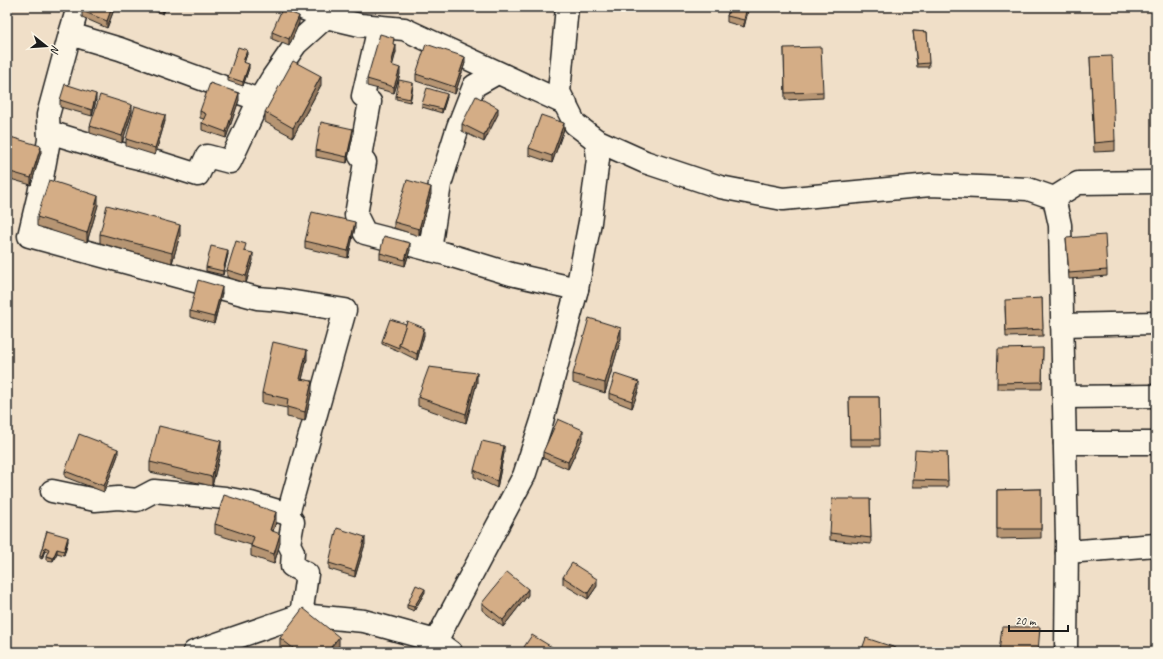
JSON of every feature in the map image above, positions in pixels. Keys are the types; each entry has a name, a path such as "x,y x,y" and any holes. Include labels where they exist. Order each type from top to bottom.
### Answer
{"street":[{"path":"78,7 48,116 49,140 39,194 29,236 257,298 282,300 345,310 288,514"},
{"path":"299,7 326,12 360,25 404,29 566,104"},
{"path":"567,7 559,92 575,124 596,140 645,162 720,186 783,199 930,186 1028,189 1054,198"},
{"path":"49,132 198,175 207,156 230,162 259,100 296,44 326,12"},
{"path":"379,27 363,96 370,102 360,156 366,162 356,215 365,233 430,250 511,274 577,289"},
{"path":"70,34 120,49 259,100"},
{"path":"430,250 440,184 458,127 474,86 497,73"},
{"path":"194,652 301,614 364,621 443,647 524,476 542,421 577,289 592,206 598,160 596,140"},
{"path":"1054,198 1078,183 1156,182"},
{"path":"1054,198 1060,225 1067,552 1066,652"},
{"path":"1062,325 1156,323"},
{"path":"1064,397 1156,396"},
{"path":"1065,443 1156,443"},
{"path":"52,491 95,500 118,498 136,500 154,491 186,494 226,498 251,503 288,514 293,522 289,544 293,552 292,566 307,574 301,614"},
{"path":"1067,552 1156,545"}],"building":[{"path":"83,7 112,7 107,21 82,11"},
{"path":"154,7 165,7 163,11"},
{"path":"730,7 747,7 744,20 727,16"},
{"path":"282,9 299,16 289,39 272,32"},
{"path":"913,31 927,32 929,63 917,64"},
{"path":"380,34 394,38 393,44 396,45 391,65 400,68 394,87 367,79"},
{"path":"426,44 465,57 455,87 416,74"},
{"path":"238,47 247,50 243,62 249,64 243,82 228,77"},
{"path":"821,47 823,92 785,93 784,48"},
{"path":"1112,56 1115,141 1094,143 1090,57"},
{"path":"293,61 321,76 293,128 265,112"},
{"path":"399,80 413,83 410,99 396,96"},
{"path":"210,83 239,93 226,132 202,123 206,114 200,111"},
{"path":"65,84 96,94 92,110 60,100"},
{"path":"427,88 447,94 442,109 422,104"},
{"path":"100,95 132,105 122,136 90,126"},
{"path":"476,96 498,108 484,135 462,124"},
{"path":"135,106 165,115 155,148 126,139"},
{"path":"541,115 564,123 552,156 529,148"},
{"path":"321,122 353,129 347,157 316,150"},
{"path":"7,136 41,146 31,178 7,171"},
{"path":"49,180 98,196 87,233 37,217"},
{"path":"407,180 431,187 419,229 394,222"},
{"path":"107,205 180,225 172,253 100,234"},
{"path":"312,212 355,222 348,251 305,241"},
{"path":"1105,235 1107,270 1069,273 1066,238"},
{"path":"384,236 410,243 405,260 380,253"},
{"path":"236,241 246,244 244,251 253,253 246,276 227,270"},
{"path":"211,246 228,250 223,271 206,267"},
{"path":"198,280 222,287 214,317 190,311"},
{"path":"1042,298 1043,329 1006,331 1005,300"},
{"path":"589,318 621,328 605,383 573,374"},
{"path":"390,319 406,324 399,348 382,341"},
{"path":"407,321 424,328 417,354 399,345"},
{"path":"273,342 307,350 300,379 312,381 305,412 287,407 288,399 262,393"},
{"path":"1043,348 1042,382 997,383 998,349"},
{"path":"429,367 477,373 466,414 418,397"},
{"path":"615,374 639,382 632,401 609,393"},
{"path":"849,397 879,397 880,439 850,439"},
{"path":"558,419 583,430 568,462 543,452"},
{"path":"159,426 221,441 212,477 150,462"},
{"path":"79,434 118,449 104,486 65,471"},
{"path":"482,441 504,446 497,481 474,470"},
{"path":"915,450 947,452 948,481 913,480"},
{"path":"1041,489 1041,529 997,529 997,490"},
{"path":"224,495 276,512 270,530 280,534 274,554 251,546 254,537 215,524"},
{"path":"832,499 870,499 871,538 830,533"},
{"path":"337,528 365,537 355,571 329,563"},
{"path":"47,531 68,537 64,551 57,549 53,558 46,556 49,549 45,547 42,556 40,555"},
{"path":"572,563 597,579 588,593 563,577"},
{"path":"507,572 528,589 503,620 482,603"},
{"path":"416,585 425,589 414,607 407,605"},
{"path":"303,608 339,637 327,652 298,652 280,638"},
{"path":"1002,627 1040,627 1038,652 999,652"},
{"path":"532,635 560,652 525,652 524,647"},
{"path":"866,638 896,648 894,652 861,652"}]}
